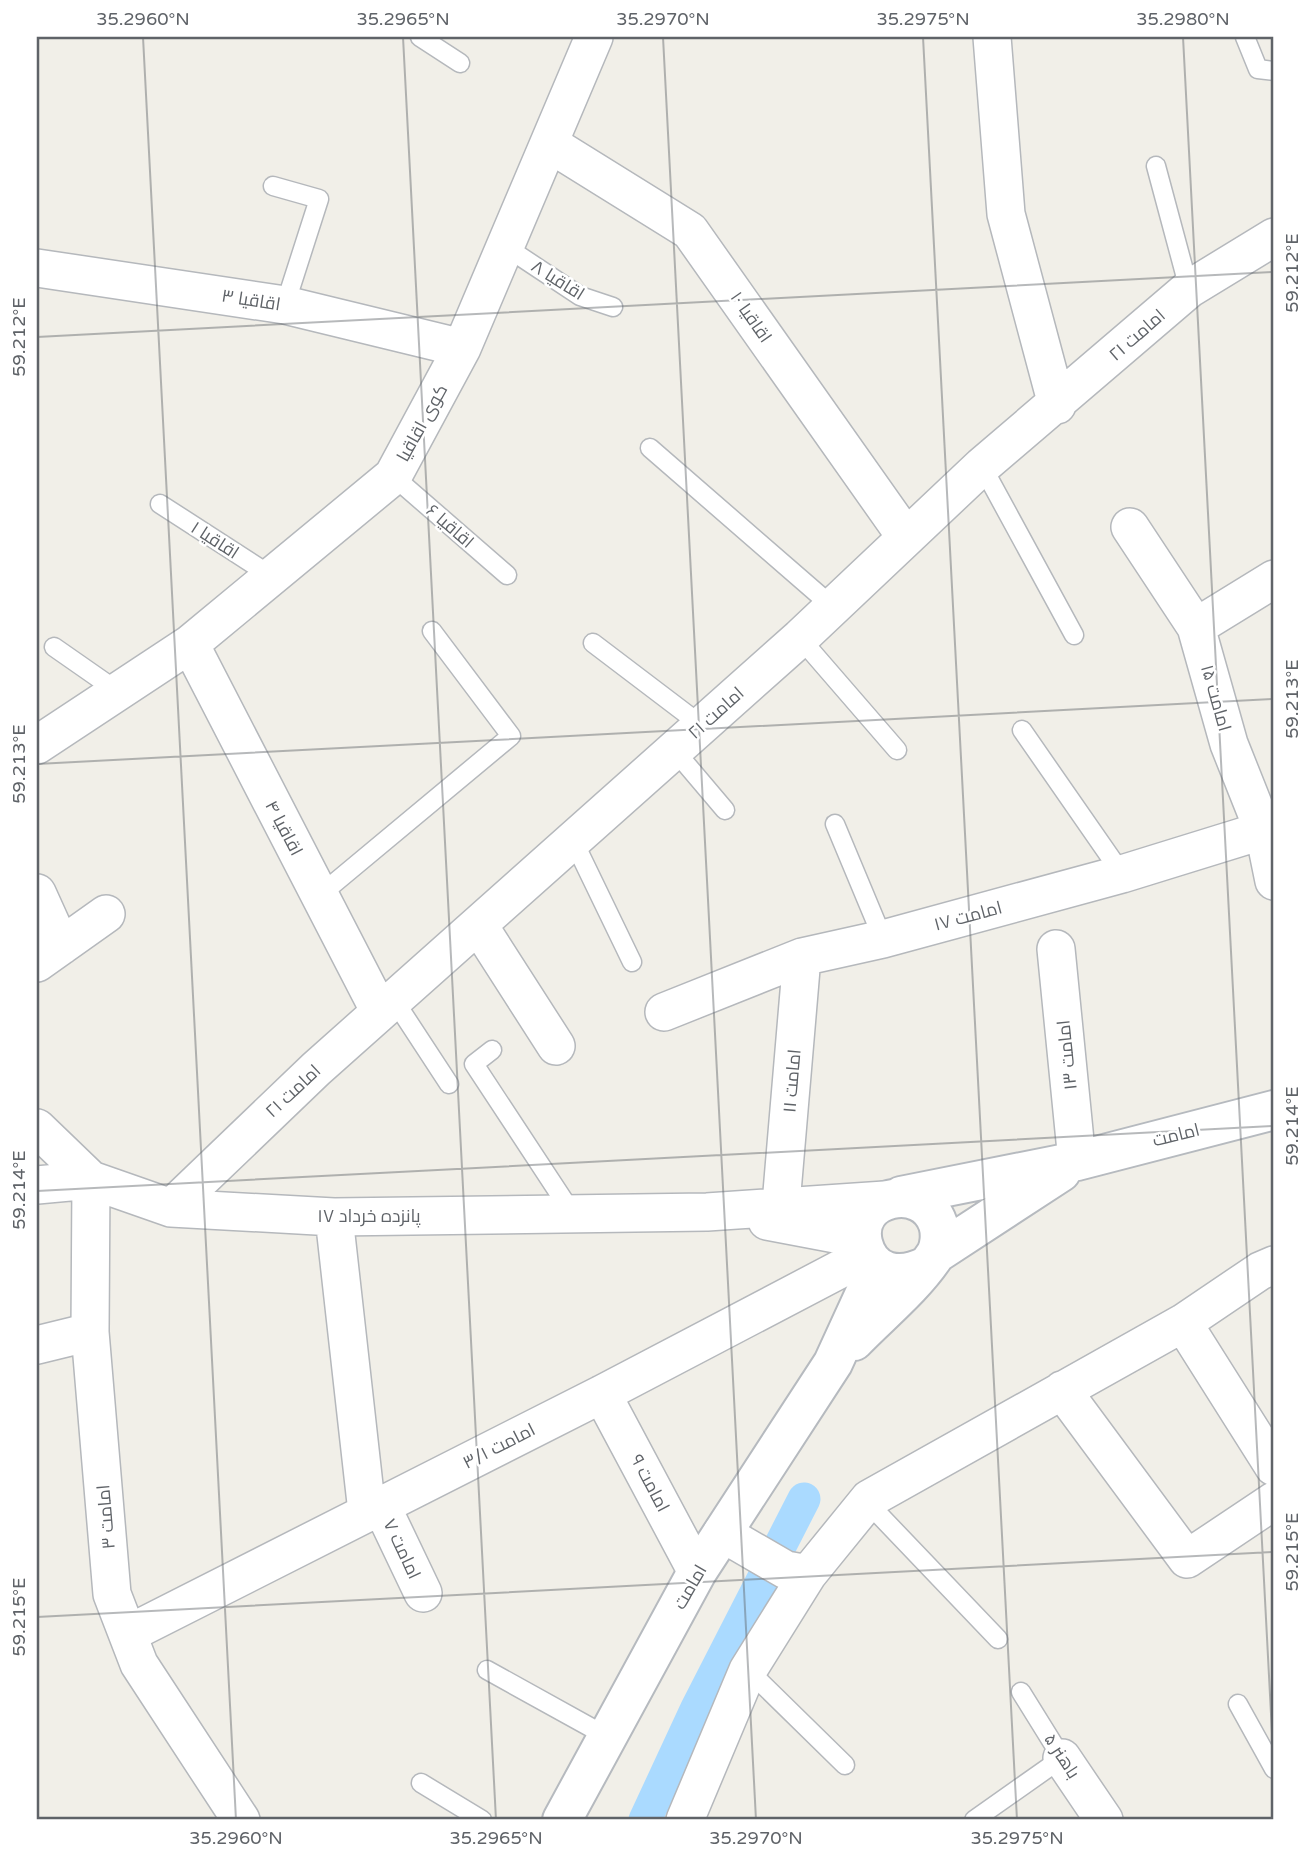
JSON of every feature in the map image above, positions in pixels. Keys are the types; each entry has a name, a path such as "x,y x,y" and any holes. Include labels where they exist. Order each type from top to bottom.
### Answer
{"street":[{"name":"کوی اقاقیا","path":"37,745 120,693 190,644 270,575 393,476 462,348 551,144 594,37"},
{"path":"992,37 1006,214 1057,405"},
{"name":"اقاقیا ۱۰","path":"551,144 690,231 906,537"},
{"name":"امامت ۲۱","path":"171,1208 387,1006 800,638 982,466 1057,405 1189,289 1274,237"},
{"name":"اقاقیا ۳","path":"37,268 285,305 462,348"},
{"name":"امامت ۱۵","path":"1130,527 1196,627 1229,744 1269,830 1274,881"},
{"path":"1196,627 1274,579"},
{"name":"اقاقیا ۴","path":"190,644 320,895 387,1006"},
{"name":"امامت ۱۷","path":"664,1012 802,957 883,939 1122,874 1269,830"},
{"path":"37,893 49,954 106,914"},
{"path":"479,926 556,1046"},
{"name":"امامت ۱۳","path":"1056,949 1077,1161"},
{"name":"امامت ۱۱","path":"781,1205 802,957"},
{"name":"امامت","path":"893,1198 1077,1161 1274,1110"},
{"path":"37,1128 91,1180"},
{"name":"امامت","path":"562,1820 697,1572 833,1363 932,1260 1077,1161"},
{"name":"پانزده خرداد ۱۷","path":"37,1185 91,1180 171,1208 334,1217 707,1212 893,1198"},
{"name":"امامت ۳","path":"91,1180 90,1332 112,1594 139,1664 241,1820"},
{"path":"893,1198 920,1201 934,1214 941,1233 932,1260 911,1274 893,1275 869,1253 864,1223 872,1209 893,1198"},
{"name":"پانزده خرداد ۱۷","path":"707,1212 869,1253"},
{"name":"امامت ۷","path":"334,1217 374,1508 423,1593"},
{"name":"امامت","path":"833,1363 869,1253"},
{"name":"امامت ۳/۱","path":"128,1634 603,1394 869,1253"},
{"path":"685,1820 748,1670 784,1565 867,1502 1183,1323 1260,1271 1274,1265"},
{"path":"1183,1323 1274,1467"},
{"path":"37,1345 90,1332"},
{"path":"1062,1390 1187,1559 1274,1502"},
{"name":"امامت ۹","path":"603,1394 697,1572"},
{"path":"722,1533 784,1565"},
{"name":"باهنر ۵","path":"1062,1758 1104,1820"}],"lane":[{"path":"420,37 460,64"},
{"path":"1245,37 1266,70"},
{"path":"1156,166 1189,289"},
{"path":"273,186 319,199 285,305"},
{"name":"اقاقیا ۸","path":"506,247 580,296 613,307"},
{"path":"650,448 833,607"},
{"path":"982,466 1074,635"},
{"name":"اقاقیا ۶","path":"393,476 507,575"},
{"name":"اقاقیا ۱","path":"160,504 270,575"},
{"path":"320,895 511,736 432,631"},
{"path":"800,638 897,750"},
{"path":"593,643 701,725"},
{"path":"54,648 120,693"},
{"path":"1022,730 1122,874"},
{"path":"675,751 725,810"},
{"path":"835,824 883,939"},
{"path":"573,842 632,962"},
{"path":"387,1006 449,1084"},
{"path":"492,1050 474,1063 572,1213"},
{"path":"867,1502 998,1639"},
{"path":"487,1670 608,1737"},
{"path":"748,1670 845,1765"},
{"name":"باهنر ۵","path":"1021,1692 1062,1758"},
{"path":"1238,1704 1274,1769"},
{"path":"974,1820 1062,1758"},
{"path":"421,1783 482,1820"}],"waterway":[{"path":"645,1820 697,1708 804,1499"}]}
